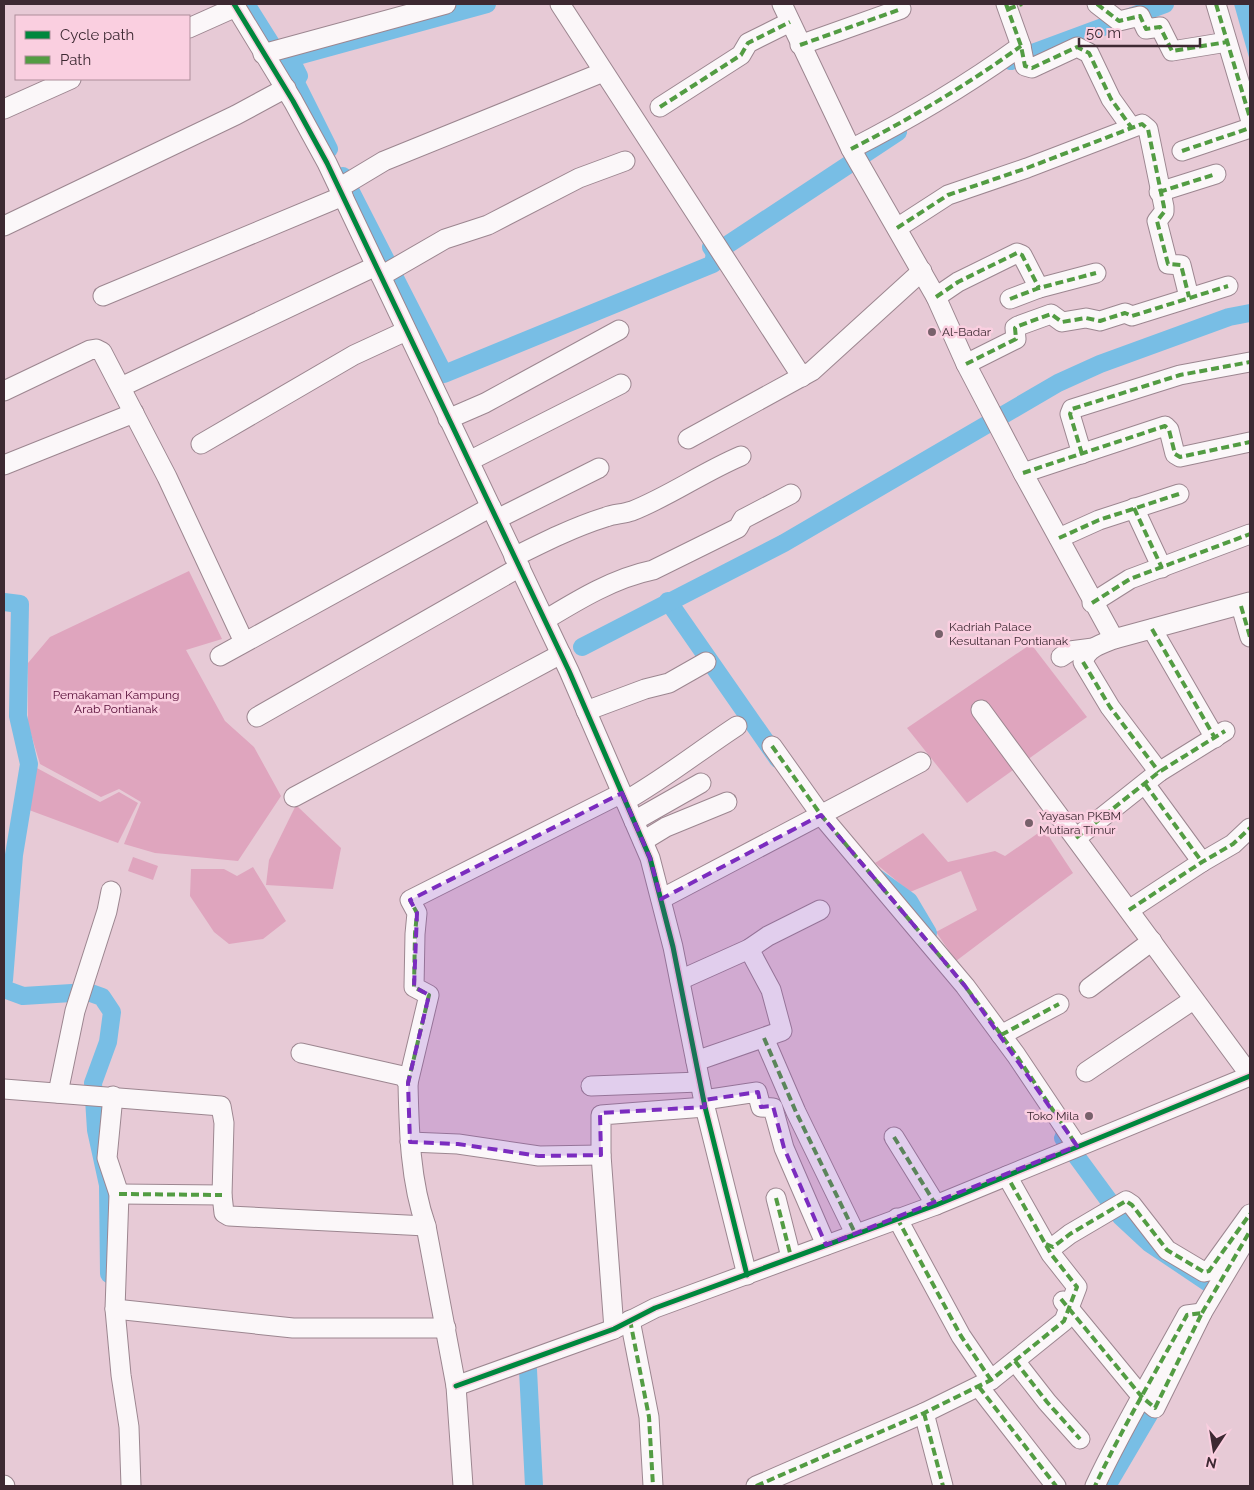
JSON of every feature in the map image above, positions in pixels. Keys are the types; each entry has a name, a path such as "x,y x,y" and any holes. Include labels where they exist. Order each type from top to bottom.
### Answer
{"street":[{"path":"263,54 446,4"},
{"path":"560,4 802,377"},
{"path":"782,4 852,152 936,297 966,364 1003,430 1023,473 1092,603 1114,639"},
{"path":"1097,4 1119,22 1140,16 1146,29 1160,27 1172,51 1227,42"},
{"path":"1216,4 1250,118"},
{"path":"1012,5 1022,53 1032,68 1077,47 1082,48 1089,53 1111,99 1131,127"},
{"path":"190,28 235,6 263,54 289,93 341,192 561,654 650,858 680,980 700,1082 746,1275"},
{"path":"800,45 901,9"},
{"path":"660,107 741,55 748,42 790,22"},
{"path":"852,152 902,124 981,75 1022,53"},
{"path":"103,296 341,192 384,161 596,75"},
{"path":"4,109 69,80"},
{"path":"4,226 289,93"},
{"path":"897,228 948,194 1027,168 1142,124 1148,130 1164,210 1157,221 1168,264 1181,265 1189,297"},
{"path":"1182,151 1250,128"},
{"path":"121,387 445,239 488,225 580,178 625,161"},
{"path":"1159,192 1216,174"},
{"path":"936,297 958,282 1018,253 1022,254 1039,288"},
{"path":"688,439 812,371 922,271"},
{"path":"1010,299 1039,288 1096,273"},
{"path":"966,364 1016,339 1015,328 1018,326 1051,314 1062,322 1086,318 1100,321 1125,313 1132,316 1228,286"},
{"path":"448,419 485,403 620,330"},
{"path":"202,444 354,355 406,331"},
{"path":"4,391 93,349 102,352 134,413 244,642"},
{"path":"1082,454 1070,414 1072,410 1180,375 1250,362"},
{"path":"469,461 621,384"},
{"path":"4,465 134,413"},
{"path":"1023,473 1165,426 1169,430 1176,454 1180,457 1250,442"},
{"path":"257,717 517,562 558,535 607,517 631,511 690,482 711,469 741,456"},
{"path":"220,656 494,513 599,468"},
{"path":"545,620 578,600 639,573 652,570 738,528 743,519 791,494"},
{"path":"1059,538 1099,520 1179,494"},
{"path":"1134,508 1162,568"},
{"path":"1092,603 1130,579 1250,534"},
{"path":"1061,657 1070,651 1093,648 1114,639 1246,604 1250,637"},
{"path":"1076,838 1152,778 1220,734 1152,629"},
{"path":"1093,648 1083,662 1110,707 1127,727 1152,778 1202,862"},
{"path":"294,797 561,654"},
{"path":"586,711 645,689 669,683 706,662"},
{"path":"456,1386 622,1324 655,1308 855,1233 936,1205 1068,1149 1250,1076 981,710"},
{"path":"463,1486 456,1386 426,1226 421,1212 410,1142 408,1082 428,995 414,987 417,912 410,900 661,781 691,756 737,726"},
{"path":"772,746 821,815 964,986 1001,1035 1068,1149"},
{"path":"661,899 921,762"},
{"path":"634,821 701,783"},
{"path":"643,841 666,827 727,802"},
{"path":"1129,910 1233,844 1250,828"},
{"path":"58,1093 80,993 108,911 111,891"},
{"path":"680,980 749,949 768,936 820,910"},
{"path":"1088,988 1152,941"},
{"path":"696,1061 780,1032 782,1028 771,990 749,949"},
{"path":"1086,1072 1193,1000"},
{"path":"1001,1035 1059,1004"},
{"path":"764,1038 796,1112 855,1233"},
{"path":"301,1053 403,1076 408,1082"},
{"path":"590,1086 700,1082"},
{"path":"4,1089 221,1106 224,1123 222,1195 224,1212 229,1216 426,1226"},
{"path":"653,1486 649,1417 622,1324 601,1155 600,1119 603,1114 705,1104 757,1092 761,1107 773,1108 790,1163 826,1245"},
{"path":"108,1096 107,1158 119,1194 115,1309 121,1375 129,1427 131,1486"},
{"path":"894,1137 936,1205"},
{"path":"410,1142 458,1144 539,1156 601,1155"},
{"path":"761,1485 985,1384 1064,1321 1065,1304 1077,1287 1046,1244 1007,1176"},
{"path":"119,1194 222,1195"},
{"path":"776,1198 791,1257"},
{"path":"1046,1244 1053,1248 1126,1201 1167,1250 1204,1272 1209,1270 1249,1223"},
{"path":"897,1218 985,1384 1056,1486"},
{"path":"1065,1304 1142,1397 1155,1408 1249,1223"},
{"path":"115,1309 293,1328 446,1328"},
{"path":"1015,1361 1047,1402 1080,1439"},
{"path":"1095,1486 1142,1397"},
{"path":"924,1412 943,1486"}],"highlighted area":[{"path":"622,793 650,858 661,899 821,815 965,986 1077,1146 826,1245 784,1148 773,1106 761,1107 758,1092 704,1100 705,1107 600,1113 601,1155 539,1156 458,1144 410,1142 408,1083 429,995 414,987 417,913 410,900"}],"green space":[{"name":"Pemakaman Kampung Arab Pontianak","path":"189,571 222,639 186,650 225,721 254,747 281,796 238,861 155,853 124,844 141,802 119,789 101,797 40,764 28,724 28,663 50,637"},
{"path":"1031,644 1087,717 967,803 907,728"},
{"path":"35,767 100,802 119,792 138,803 118,843 29,810"},
{"path":"296,805 341,848 333,889 266,885 269,860"},
{"path":"1044,829 1073,873 956,961 936,932 977,910 961,871 910,892 875,863 923,833 948,862 995,851 1005,856"},
{"path":"133,857 158,866 153,880 128,871"},
{"path":"253,867 286,921 263,939 229,944 214,932 190,896 191,869 224,869 237,876"}],"water":[{"path":"1234,4 1250,4 1250,61"}],"waterway":[{"path":"246,4 297,85 329,149"},
{"path":"299,76 290,58 487,4"},
{"path":"1011,61 1165,4"},
{"path":"711,247 715,253 898,132"},
{"path":"343,176 444,374 713,264 715,253"},
{"path":"582,647 784,543 1058,383 1100,364 1229,317 1250,313"},
{"path":"668,601 778,759"},
{"path":"4,602 20,604 18,716 29,764 14,855 4,980"},
{"path":"877,878 909,901 928,933"},
{"path":"4,989 23,996 88,992 102,997 112,1012 108,1042 93,1083 96,1130 108,1185 109,1274"},
{"path":"1063,1138 1121,1217 1149,1243 1213,1286"},
{"path":"528,1370 534,1486"},
{"path":"1107,1486 1160,1396"}],"marked path":[{"path":"1006,4 1021,46 1025,66 1032,68 1077,47 1089,53 1111,99 1131,127"},
{"path":"1008,9 1022,4"},
{"path":"1097,4 1119,21 1140,16 1146,29 1160,27 1172,51 1227,42"},
{"path":"1216,4 1250,118"},
{"path":"800,45 901,9"},
{"path":"660,107 741,55 748,43 790,22"},
{"path":"851,149 938,101 1021,46"},
{"path":"897,228 948,195 1027,168 1142,124 1148,129 1164,207 1164,212 1157,221 1168,264 1181,265 1189,297"},
{"path":"1182,151 1250,128"},
{"path":"1159,192 1216,174"},
{"path":"936,297 958,282 1017,253 1022,255 1039,288"},
{"path":"1010,299 1039,288 1096,273"},
{"path":"966,364 1016,339 1015,328 1018,326 1051,314 1062,322 1086,318 1100,321 1125,313 1132,316 1228,286"},
{"path":"1082,454 1070,414 1072,409 1180,375 1250,362"},
{"path":"1023,473 1165,426 1169,430 1175,454 1180,457 1250,442"},
{"path":"1059,538 1099,520 1179,494"},
{"path":"1134,508 1162,568"},
{"path":"1092,603 1130,579 1250,534"},
{"path":"1241,606 1250,637"},
{"path":"1152,629 1215,738"},
{"path":"1083,662 1110,707 1159,772"},
{"path":"1076,838 1159,772 1225,731"},
{"path":"772,746 821,815 965,986 1016,1055 1077,1146"},
{"path":"1145,784 1202,862"},
{"path":"1129,910 1233,844 1250,828"},
{"path":"408,1083 429,995 414,987 417,913 410,900"},
{"path":"1001,1035 1059,1004"},
{"path":"764,1038 796,1112 855,1233"},
{"path":"894,1137 936,1205"},
{"path":"756,1486 924,1413 991,1380 1064,1321 1077,1287 1051,1254 1007,1176"},
{"path":"119,1194 222,1195"},
{"path":"776,1198 791,1257"},
{"path":"1046,1244 1053,1247 1070,1234 1126,1201 1132,1205 1167,1250 1204,1272 1209,1271 1250,1214"},
{"path":"897,1218 961,1336 991,1380"},
{"path":"1202,1313 1250,1231"},
{"path":"1061,1299 1142,1397 1155,1408 1202,1313 1187,1315 1151,1379 1140,1400 1128,1421 1095,1486"},
{"path":"630,1320 649,1417 653,1486"},
{"path":"1015,1361 1047,1402 1080,1439"},
{"path":"979,1387 1056,1486"},
{"path":"924,1413 943,1486"}],"cycle path":[{"path":"234,4 293,101 327,163 569,671 650,858 673,947 705,1107 747,1275"},
{"path":"456,1386 614,1329 655,1308 936,1205 1250,1076"}],"place":[{"name":"Al-Badar","path":"932,332"},
{"name":"Kadriah Palace Kesultanan Pontianak","path":"939,634"},
{"name":"Yayasan PKBM Mutiara Timur","path":"1029,823"},
{"name":"Toko Mila","path":"1089,1116"}]}
